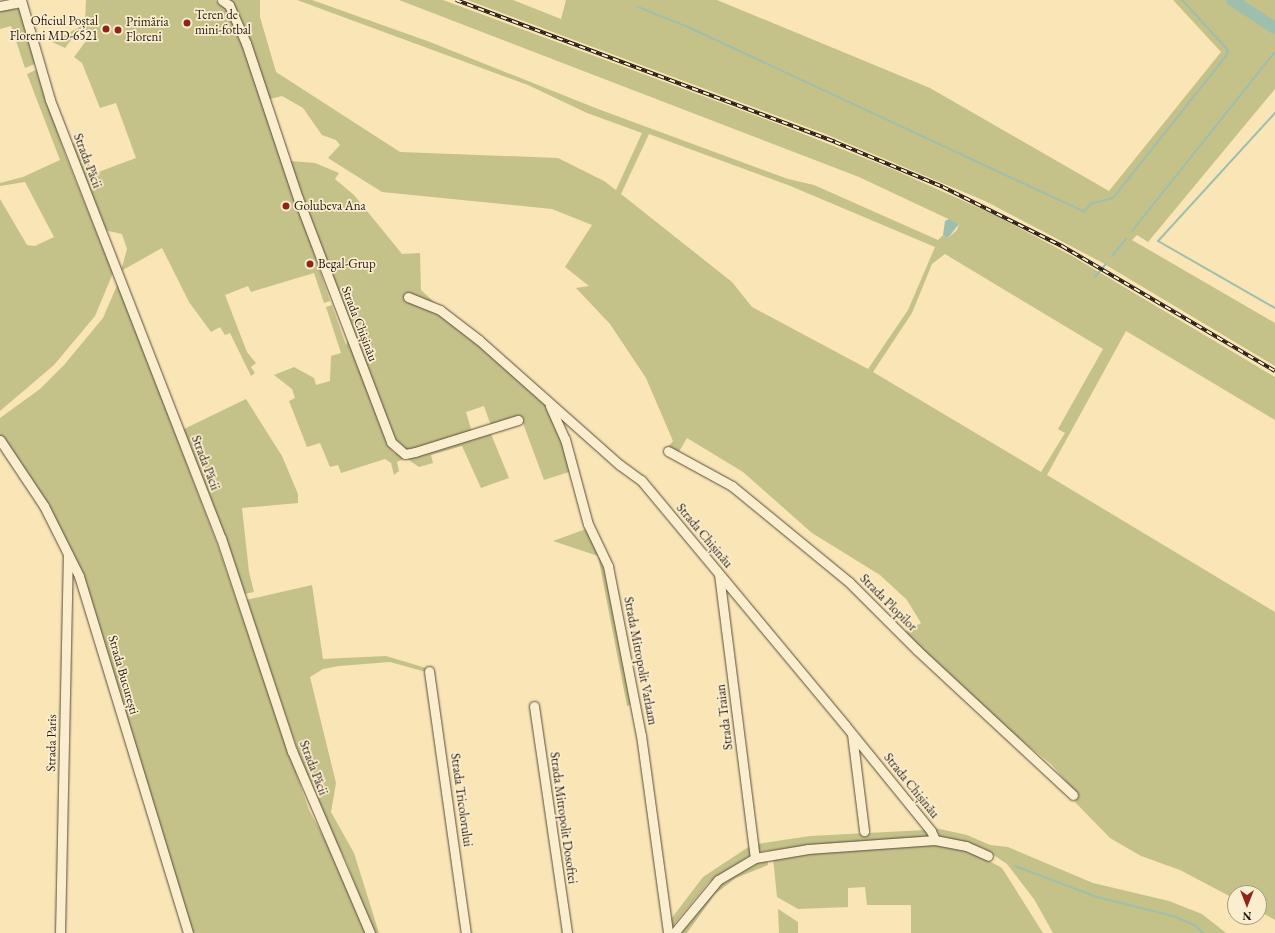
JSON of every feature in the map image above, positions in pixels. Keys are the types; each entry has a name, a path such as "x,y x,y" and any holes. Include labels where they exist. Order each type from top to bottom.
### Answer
{"street":[{"name":"Strada Chișinău","path":"222,0 229,5 246,43 296,192 391,442 405,454 518,420"},
{"path":"0,6 21,1"},
{"name":"Strada Păcii","path":"21,1 50,100 221,538 292,751 370,933"},
{"name":"Strada Chișinău","path":"408,298 440,310 513,369 549,403 641,480 852,734 931,831 935,840"},
{"name":"Strada Mitropolit Varlaam","path":"549,403 565,439 588,524 608,566 641,735 668,933"},
{"name":"Strada București","path":"0,440 28,478 68,553 88,605 188,933"},
{"name":"Strada Plopilor","path":"668,451 732,486 849,582 917,650 1073,795"},
{"name":"Strada Paris","path":"60,933 68,553"},
{"name":"Strada Traian","path":"718,573 755,858"},
{"name":"Strada Tricolorului","path":"429,671 466,933"},
{"name":"Strada Mitropolit Dosoftei","path":"534,706 567,933"},
{"path":"852,734 864,831"},
{"name":"Strada Chișinău","path":"674,933 718,880 755,858 808,849 935,840 966,846 988,856"}],"shaded area":[{"path":"86,0 215,0 229,11 253,71 330,301 324,303 314,273 251,292 248,286 225,295 247,352 256,363 251,367 255,373 251,376 230,333 225,335 220,327 211,332 189,302 162,248 121,271 127,249 122,234 104,230 70,145 80,141 93,174 136,158 116,103 100,108 82,63 74,57 89,37 79,29 65,48 52,42 85,24"},
{"path":"228,0 260,0 260,17 276,72 400,152 558,158 604,181 616,190 642,133 587,113 528,85 297,0 312,0 430,42 598,109 788,179 814,185 938,240 943,235 948,238 957,230 959,224 859,177 399,0 443,0 778,124 892,169 993,214 1072,256 1275,377 1275,420 1126,331 1047,475 1275,612 1275,920 1267,916 1267,885 1227,885 1227,895 1180,870 1141,856 1110,838 1075,802 1078,795 1051,764 988,713 905,632 921,623 907,600 880,575 812,533 743,472 687,438 677,455 667,448 673,441 646,378 610,324 576,288 589,286 565,267 592,225 552,209 382,192 328,158 340,145 336,140 322,135 303,108 282,96 270,99 235,10","holes":["649,134 788,185 935,247 908,310 868,369 752,307 732,282 621,194","945,254 1103,349 1058,429 1065,433 1041,472 873,372 912,313 932,264"]},
{"path":"467,0 513,0 561,19 566,0 717,0 930,88 1109,191 1221,52 1173,0 1275,0 1275,89 1148,242 1137,235 1132,240 1275,323 1275,366 1101,262 985,201 823,133"},
{"path":"8,7 20,10 35,64 25,68 11,26 0,29 0,9"},
{"path":"36,70 66,157 113,273 95,316 54,365 0,411 0,199 27,245 35,246 54,237 25,182 0,186 0,183 23,177 60,160 27,74"},
{"path":"290,161 315,163 339,173 335,179 354,195 402,254 420,253 421,290 547,406 564,441 572,471 544,480 521,418 491,426 484,406 466,412 472,432 405,451 394,442"},
{"path":"949,219 959,224 948,238 943,235 945,221"},
{"path":"118,283 216,541 309,810 335,858 366,933 192,933 82,576 31,478 0,437 0,418 40,389 64,365 103,318"},
{"path":"332,305 346,345 348,340 387,443 393,452 406,457 491,434 509,478 481,488 462,446 431,455 433,463 419,467 406,458 397,462 399,471 394,475 391,463 385,459 341,473 338,465 330,467 320,443 307,447 289,401 295,398 292,389 274,375 294,367 314,378 316,385 330,381 331,356 341,353 326,307"},
{"path":"246,399 282,456 298,494 298,503 242,508 249,572 254,592 244,594 182,430"},
{"path":"586,529 601,553 632,704 627,706 598,556 553,541"},
{"path":"312,585 323,659 386,656 426,668 426,672 390,662 339,666 323,669 310,677 336,783 331,812 354,853 379,933 373,933 347,863 316,803 246,600"},
{"path":"935,828 967,835 990,845 1008,847 1093,883 1169,901 1202,914 1226,933 1053,933 1034,899 1007,864 983,848 940,837"},
{"path":"925,830 930,837 813,845 757,852 757,844 810,836"},
{"path":"940,843 975,853 1002,868 1043,933 911,933 911,905 867,905 865,887 848,888 848,907 798,909 777,897 773,858 822,851"},
{"path":"750,846 751,855 709,882 671,928 671,919 703,877"},
{"path":"767,859 768,865 736,878 715,894 687,933 679,933 714,888 756,861"},
{"path":"778,909 798,922 798,933 779,933"}],"waterway":[{"path":"638,7 688,27 1084,212 1090,204 1113,198 1226,56 1228,50 1182,0"},
{"path":"1232,0 1275,28"},
{"path":"1132,231 1275,52"},
{"path":"1275,113 1158,241 1275,308"},
{"path":"1112,256 1126,239"},
{"path":"1095,277 1106,264"},
{"path":"1015,866 1097,897 1173,916 1196,926 1203,933"}],"railway":[{"path":"456,0 835,142 943,187 1062,246 1275,371"}],"place":[{"name":"Teren de mini-fotbal","path":"187,23"},
{"name":"Oficiul Poștal Floreni MD-6521","path":"106,29"},
{"name":"Primăria Floreni","path":"118,30"},
{"name":"Golubeva Ana","path":"286,206"},
{"name":"Begal-Grup","path":"310,264"}]}
